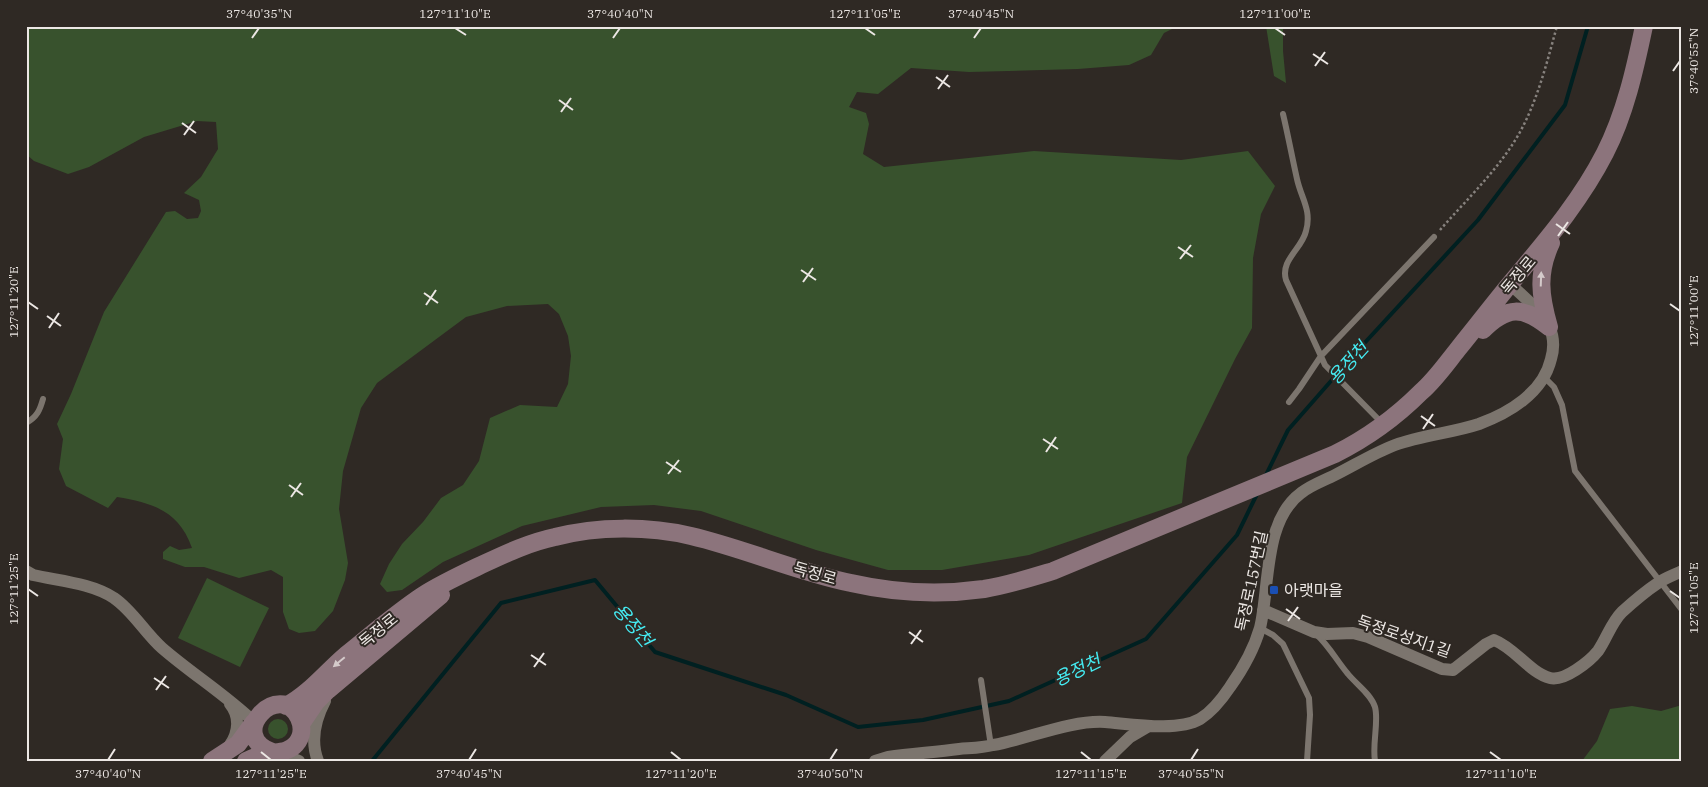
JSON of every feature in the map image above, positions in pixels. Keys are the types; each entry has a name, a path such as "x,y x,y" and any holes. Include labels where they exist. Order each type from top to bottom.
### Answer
{"street":[{"name":"독정로","path":"278,706 296,700 401,611 446,582 518,548 556,536 598,530 651,530 712,542 852,584 885,589 929,592 984,589 1053,571 1313,464 1355,444 1422,392 1557,228 1584,190 1606,151 1625,101 1644,26"},
{"path":"1549,327 1543,306 1541,276 1547,251 1557,228"},
{"name":"독정로157번길","path":"875,761 888,757 991,746 1087,722 1147,726 1188,723 1199,720 1211,711 1239,674 1253,647 1260,628 1270,555 1287,506 1297,495 1308,487 1380,451 1415,439 1494,418 1521,402 1544,377 1553,351 1553,338 1549,327 1531,304 1510,284"},
{"path":"1440,372 1494,319 1503,314 1525,313 1536,316 1549,327"},
{"name":"독정로","path":"301,728 316,702 344,676 450,588 480,566"},
{"name":"독정로성지1길","path":"1263,610 1314,632 1327,634 1353,633 1368,637 1442,669 1453,670 1494,640 1503,644 1542,675 1552,679 1560,679 1571,674 1597,652 1621,613 1659,582 1682,571"},
{"path":"29,574 92,588 114,598 159,646 254,722"},
{"path":"318,761 313,741 318,715 324,702 344,676"},
{"path":"223,696 250,706 278,706 293,710 298,716 309,756 313,761"},
{"path":"218,757 236,734 237,724 233,707 223,696"},
{"path":"218,757 238,744 263,710 278,706"},
{"path":"254,722 254,730 259,744 265,750 300,761"},
{"path":"1105,761 1130,737 1147,726"},
{"path":"246,761 276,752 288,751 299,740 301,728"}],"lane":[{"path":"1283,114 1297,180 1307,208 1306,232 1286,265 1284,273 1325,365 1383,424"},
{"path":"1289,402 1321,356 1434,237"},
{"path":"1544,377 1554,387 1562,405 1575,471 1682,610"},
{"path":"26,423 34,419 40,410 43,399"},
{"path":"1260,628 1273,635 1283,644 1309,698 1310,715 1307,761"},
{"path":"1314,632 1325,642 1340,664 1368,696 1375,707 1375,761"},
{"path":"981,680 991,746"}],"path":[{"path":"1434,237 1505,156 1520,132 1540,88 1557,26"}],"green space":[{"path":"26,26 1190,26 1176,27 1164,33 1151,55 1129,65 1078,69 969,72 911,68 878,94 857,92 849,107 866,113 869,124 863,154 884,167 1034,151 1181,160 1248,151 1275,186 1261,214 1253,258 1252,328 1187,457 1182,503 1029,555 942,570 888,570 816,550 701,511 654,505 601,507 522,526 443,562 402,590 387,592 380,584 389,564 402,544 423,522 441,498 463,485 479,461 490,418 520,405 557,407 568,384 571,356 568,336 559,314 548,304 507,306 466,317 377,383 361,408 343,471 339,509 348,563 345,580 333,611 315,631 299,633 289,629 283,612 283,577 271,570 239,578 204,567 185,567 163,559 163,552 170,546 179,550 192,548 187,535 172,517 142,502 117,497 108,508 66,486 59,469 63,439 57,424 104,312 166,212 175,211 187,219 198,218 201,211 199,200 184,193 201,177 218,149 216,122 197,121 144,137 89,167 68,174 34,161 26,154"},
{"path":"1266,26 1283,26 1286,83 1274,76"},
{"path":"207,578 269,608 240,667 178,638"},
{"path":"1682,705 1682,761 1582,761 1597,741 1610,709 1632,706 1661,711"},
{"path":"274,719 282,719 288,725 288,733 282,739 274,739 268,733 268,725"}],"waterway":[{"name":"용정천","path":"1265,477 1288,430 1359,349 1478,220 1565,105 1588,26"},
{"name":"용정천","path":"372,761 501,603 595,580 655,652 786,695 858,727 923,720 1009,701 1146,639 1237,535 1258,492"}],"place":[{"name":"아랫마을","path":"1274,590"}]}
